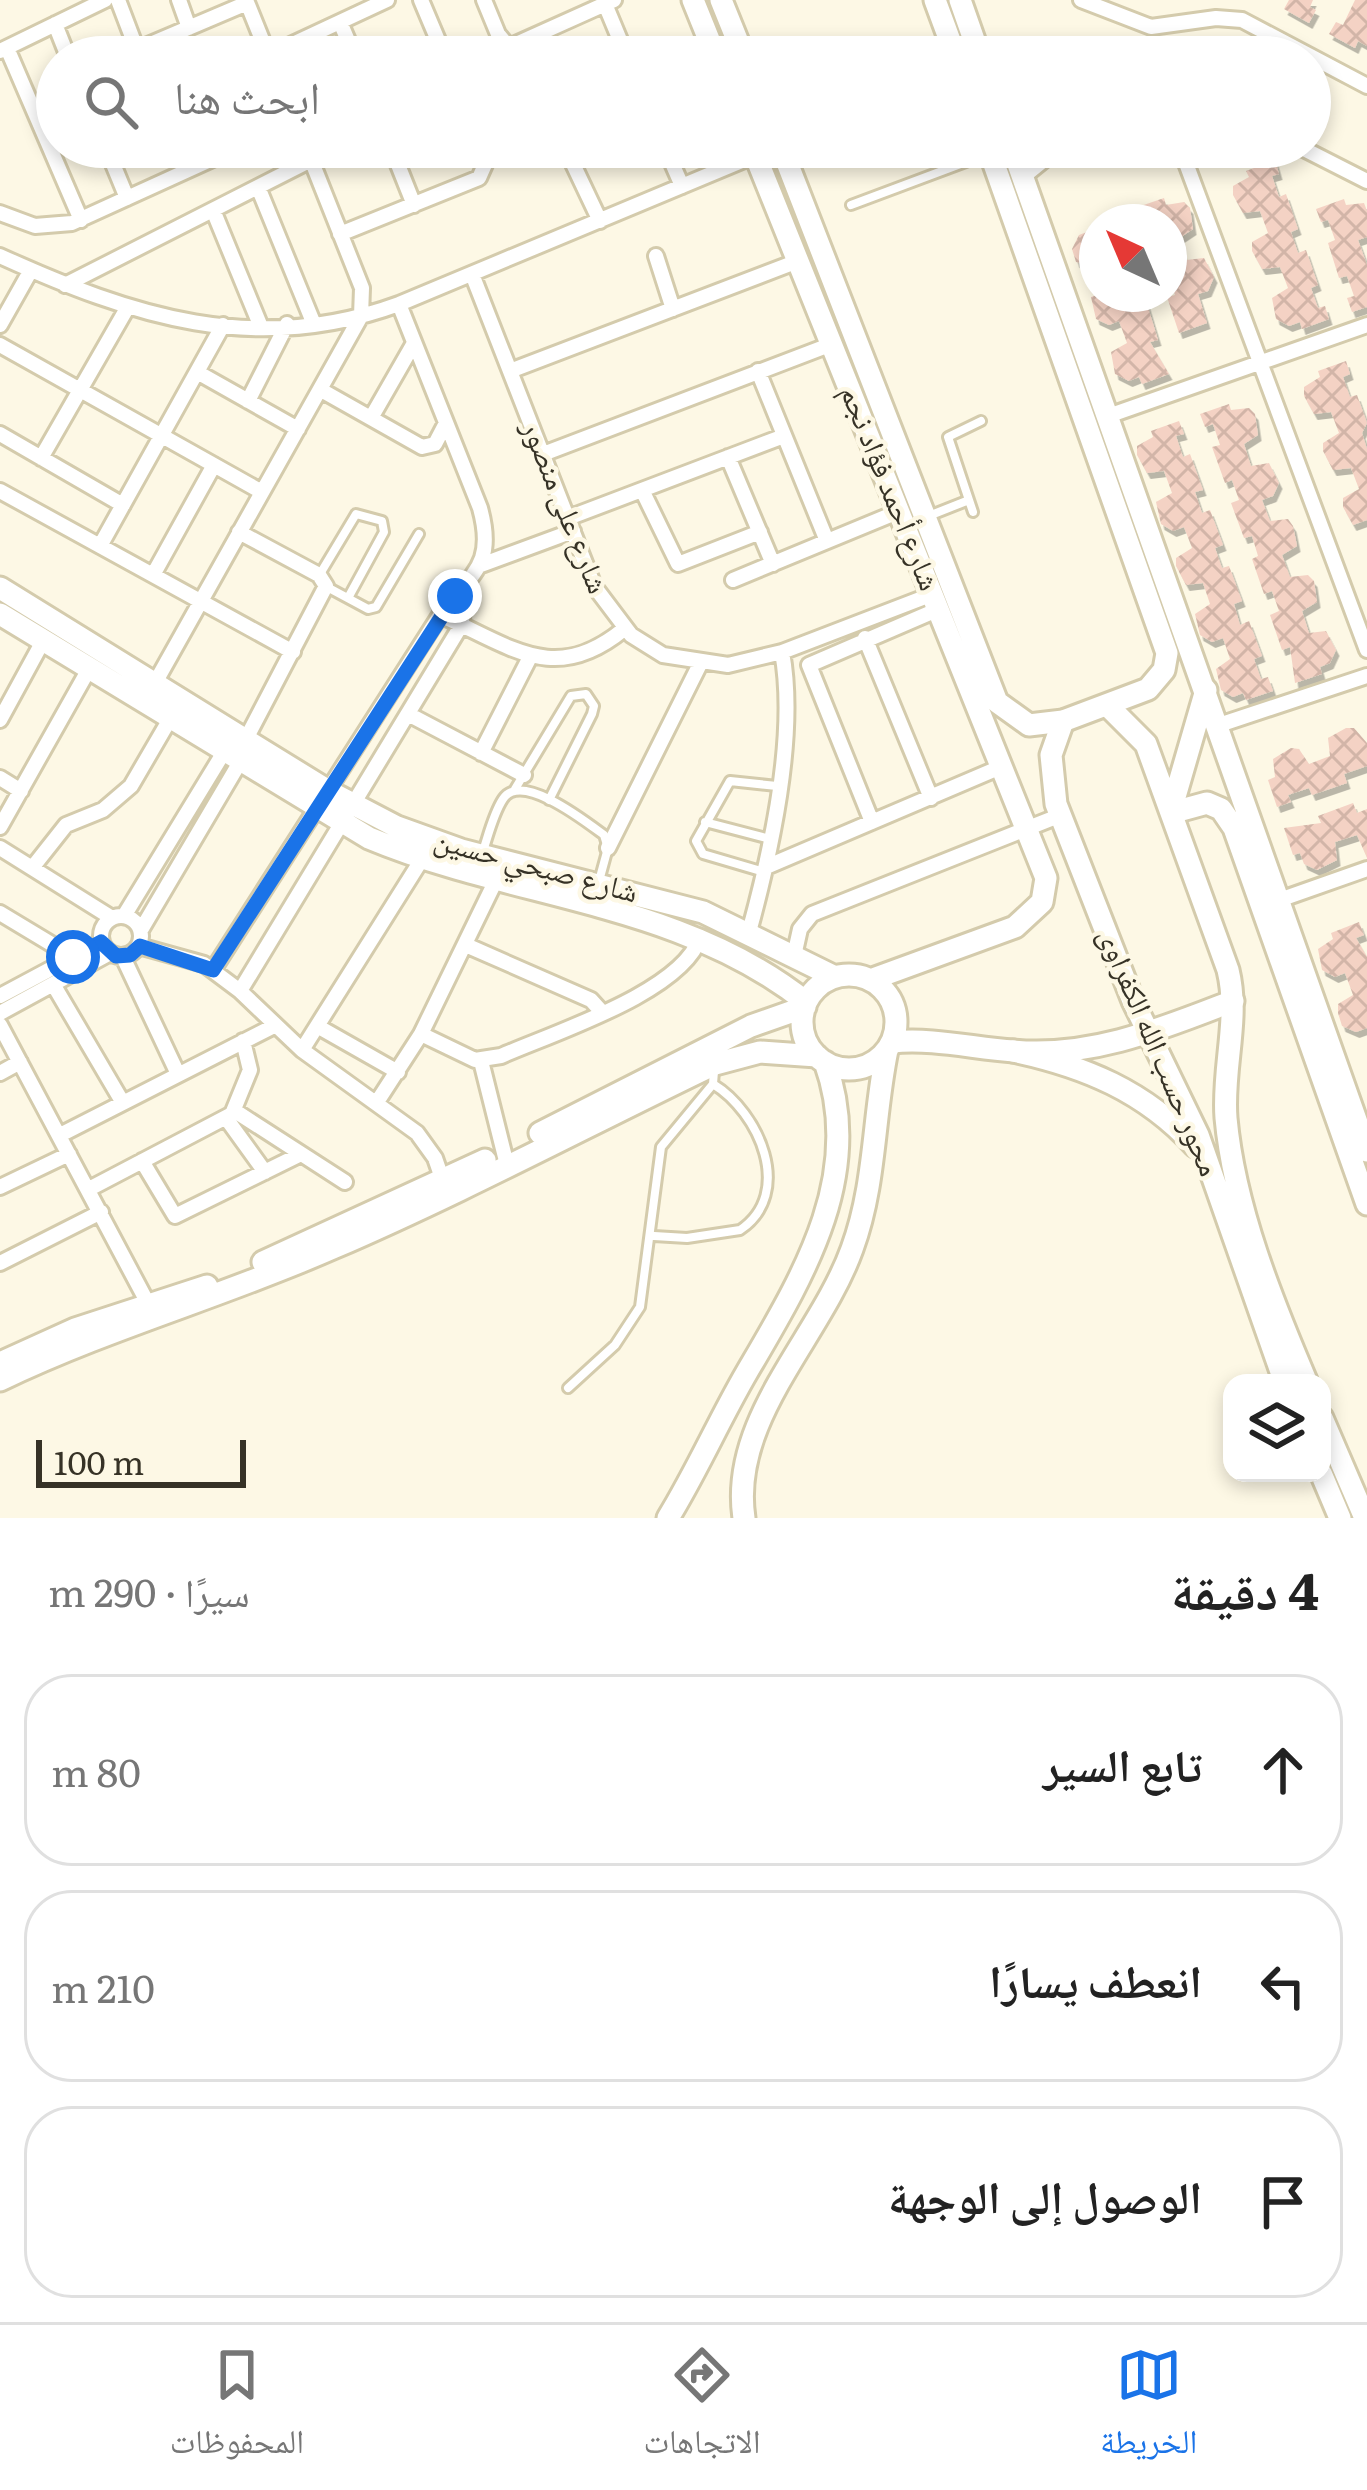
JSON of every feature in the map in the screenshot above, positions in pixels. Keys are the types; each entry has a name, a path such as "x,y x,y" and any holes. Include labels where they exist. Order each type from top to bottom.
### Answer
{"street":[{"path":"36,121 4,50 105,0"},
{"path":"118,0 132,36"},
{"path":"178,0 189,28"},
{"path":"311,36 387,0"},
{"path":"421,0 436,36"},
{"path":"484,0 503,36"},
{"path":"693,0 708,36"},
{"path":"721,0 736,36"},
{"path":"935,0 957,15"},
{"path":"1081,0 1151,27 1216,18 1242,20 1272,36"},
{"path":"1216,18 1226,0"},
{"path":"170,36 246,2 260,36"},
{"path":"545,36 610,2 621,36"},
{"path":"340,22 346,36"},
{"path":"55,25 59,36"},
{"path":"1331,67 1367,86"},
{"path":"1331,163 1367,181"},
{"path":"57,168 81,220"},
{"path":"115,168 128,198"},
{"path":"0,213 44,227 81,220 193,168"},
{"path":"65,285 287,168"},
{"path":"155,683 361,316 362,288 314,168"},
{"path":"399,168 414,205"},
{"path":"340,234 479,178 483,168"},
{"path":"576,168 600,221"},
{"path":"674,168 682,186"},
{"path":"0,256 126,310 223,325 313,322 361,316 399,304 719,168"},
{"name":"شارع أحمد فؤاد نجم","path":"761,168 1046,878 1035,913 1015,927 870,980"},
{"name":"شارع أحمد فؤاد نجم","path":"789,168 998,702 1029,725 1064,721"},
{"path":"1003,168 1166,645 1164,670 1155,684 1064,721"},
{"path":"1015,168 1023,177 1282,899 1367,1151"},
{"path":"1023,177 1034,168"},
{"path":"1188,168 1367,650"},
{"path":"258,187 313,322"},
{"path":"213,210 261,327"},
{"path":"656,256 673,309"},
{"path":"510,371 798,261"},
{"path":"0,325 31,270"},
{"name":"شارع على منصور","path":"472,274 594,586 624,629 663,655 728,665 936,601"},
{"path":"213,970 440,614 464,592 481,565 485,526 399,304"},
{"path":"40,458 126,310"},
{"path":"248,401 287,324"},
{"path":"100,546 223,325"},
{"path":"1108,416 1367,325"},
{"path":"371,418 414,343"},
{"path":"543,454 832,344"},
{"path":"0,345 262,492"},
{"path":"758,370 827,541"},
{"path":"197,372 298,429"},
{"path":"321,390 427,448 446,423"},
{"path":"0,434 123,505"},
{"path":"481,565 642,490 784,436"},
{"path":"728,457 772,564"},
{"path":"153,575 214,465"},
{"path":"642,490 678,564 760,532"},
{"path":"0,491 293,652"},
{"path":"733,580 900,511"},
{"path":"239,532 322,581 293,652 246,739"},
{"name":"شارع صبحي حسين","path":"0,588 246,739 324,801"},
{"path":"240,991 462,624 464,592"},
{"path":"872,822 809,668 812,661 936,601"},
{"name":"شارع صبحي حسين","path":"0,614 232,758 324,801 422,859 650,918 769,974 805,1005"},
{"path":"440,614 531,655 559,661 586,656 624,629"},
{"path":"865,638 931,798"},
{"path":"0,719 44,641"},
{"path":"749,932 766,869 787,699 782,652"},
{"path":"482,753 531,655"},
{"path":"608,848 700,664"},
{"path":"0,827 89,669"},
{"path":"1219,725 1367,676"},
{"path":"1206,690 1173,810 1207,802 1221,809 1234,828 1367,1204"},
{"name":"محور حسب الله الكفراوى","path":"1109,706 1141,735 1173,810 1234,1000 1227,1129 1257,1250 1304,1374"},
{"path":"408,714 482,753 519,782"},
{"path":"32,868 66,825 103,810 131,786 170,719"},
{"name":"محور حسب الله الكفراوى","path":"1064,721 1050,768 1060,815 1207,1160 1282,1374"},
{"path":"178,1074 102,928 118,917 232,758"},
{"path":"0,1013 140,938 232,758"},
{"path":"766,869 1003,766"},
{"path":"0,778 21,791"},
{"name":"شارع صبحي حسين","path":"346,814 481,855 691,908 835,977"},
{"path":"794,956 800,929 812,914 1060,815"},
{"path":"0,848 118,917 140,938 213,970 302,1050 424,1140 444,1187"},
{"path":"302,1050 422,859"},
{"path":"1282,899 1367,869"},
{"path":"376,1102 421,1034 468,946 496,880"},
{"path":"0,913 73,957"},
{"path":"421,1034 481,1061 602,1011 677,973 692,958 700,938"},
{"path":"468,946 591,1000 602,1011"},
{"path":"0,996 73,957 111,951"},
{"path":"0,1380 505,1158 751,1026 805,1005 835,977 870,980 892,1002 896,1022 862,1221 833,1295 751,1438 741,1484 744,1518"},
{"path":"53,984 123,1102"},
{"path":"1013,1051 1072,1049 1150,1033 1234,1000"},
{"path":"668,1518 788,1306 823,1226 839,1132 821,1059 802,1028 805,1005"},
{"path":"0,1024 153,1312"},
{"path":"59,1135 274,1026"},
{"path":"317,1026 398,1072"},
{"path":"505,1158 760,1052 821,1059 853,1069 889,1046 946,1040 1013,1051 1112,1082 1154,1108 1207,1160"},
{"path":"89,1189 230,1114 250,1070 243,1041"},
{"path":"481,1061 505,1158"},
{"path":"0,1073 20,1062"},
{"path":"230,1114 345,1182"},
{"path":"230,1114 265,1172"},
{"path":"0,1187 69,1154"},
{"path":"142,1161 175,1216 301,1154"},
{"path":"0,1263 101,1212"},
{"path":"0,1363 75,1329 153,1312"},
{"path":"1331,1438 1366,1518"},
{"path":"1325,1482 1340,1518"}],"lane":[{"path":"851,205 947,168"},
{"path":"973,512 948,437 982,421"},
{"path":"923,518 969,500"},
{"path":"348,598 383,532 382,521 356,514 322,581 348,598 376,607 418,534"},
{"path":"481,855 503,798 519,782 571,696 586,694 594,706 592,714 549,800"},
{"path":"766,869 699,852 695,842 730,781 776,786"},
{"path":"519,782 601,832 608,848 599,882"},
{"path":"705,822 770,839"},
{"path":"568,1388 628,1327 646,1283 661,1147 714,1074 755,1128 765,1158 765,1200 740,1230 686,1238 653,1236"}],"building":[{"path":"1289,0 1313,0 1310,7 1316,10 1309,23 1284,9"},
{"path":"1355,0 1367,0 1367,46 1358,41 1355,48 1329,34 1336,22 1343,25"},
{"path":"1277,168 1279,174 1272,176 1279,197 1286,194 1298,229 1291,232 1298,253 1306,250 1318,285 1311,288 1318,308 1325,306 1329,319 1302,329 1300,322 1289,326 1276,319 1272,298 1288,288 1280,267 1262,269 1252,251 1252,242 1268,233 1260,211 1243,213 1233,195 1233,186 1249,177 1246,171"},
{"path":"1344,199 1346,205 1364,203 1367,211 1367,237 1358,240 1367,265 1367,307 1352,312 1347,298 1354,296 1347,276 1339,278 1328,243 1335,240 1328,220 1321,222 1316,209"},
{"path":"1187,205 1190,208 1193,229 1187,233"},
{"path":"1079,235 1079,263 1072,249"},
{"path":"1204,258 1214,277 1208,291 1198,294 1207,323 1179,333 1172,312 1187,312 1187,260"},
{"path":"1094,312 1149,312 1158,340 1150,342 1169,374 1142,384 1139,377 1129,381 1115,374 1111,352 1127,343 1119,321 1109,325 1096,319"},
{"path":"1346,361 1350,374 1343,377 1350,397 1357,395 1367,423 1362,433 1367,449 1367,520 1353,525 1343,507 1343,498 1359,489 1351,468 1333,470 1323,451 1323,443 1339,433 1331,412 1314,414 1304,396 1304,387 1320,377 1318,371"},
{"path":"1229,404 1231,410 1249,408 1255,414 1258,435 1244,444 1251,466 1269,463 1279,483 1273,496 1262,500 1270,521 1288,519 1293,526 1297,546 1282,555 1290,577 1308,575 1314,581 1317,602 1302,611 1309,633 1326,631 1336,650 1330,663 1320,667 1322,674 1295,683 1290,647 1282,650 1270,615 1279,611 1272,591 1264,594 1252,559 1258,556 1252,536 1244,538 1231,503 1239,500 1232,480 1225,483 1212,447 1220,445 1213,424 1205,427 1200,414"},
{"path":"1179,421 1184,434 1176,436 1183,457 1190,454 1203,490 1195,492 1202,513 1210,510 1223,545 1215,548 1222,568 1229,566 1242,601 1234,604 1240,625 1249,621 1262,656 1254,659 1261,679 1268,677 1273,691 1246,700 1243,693 1233,697 1221,690 1216,669 1230,659 1223,638 1212,642 1200,635 1195,614 1210,604 1203,583 1186,585 1176,566 1176,558 1192,548 1184,527 1173,531 1161,524 1156,502 1172,493 1164,471 1147,473 1137,455 1137,446 1153,437 1151,431"},
{"path":"1354,728 1367,743 1367,766 1344,774 1347,783 1312,795 1309,788 1288,795 1291,802 1277,807 1268,780 1275,777 1273,759 1291,748 1299,749 1309,764 1330,756 1328,738"},
{"path":"1353,803 1357,813 1367,809 1367,858 1357,835 1335,842 1337,860 1317,870 1304,864 1300,853 1293,855 1284,828 1321,823 1318,816"},
{"path":"1359,922 1364,935 1356,938 1367,957 1367,1028 1356,1032 1342,1026 1338,1013 1338,1004 1353,995 1345,973 1335,977 1322,970 1318,949 1333,939 1331,933"}],"route":[{"path":"73,957 101,942 116,956 130,955 140,946 213,970 455,596"}]}
